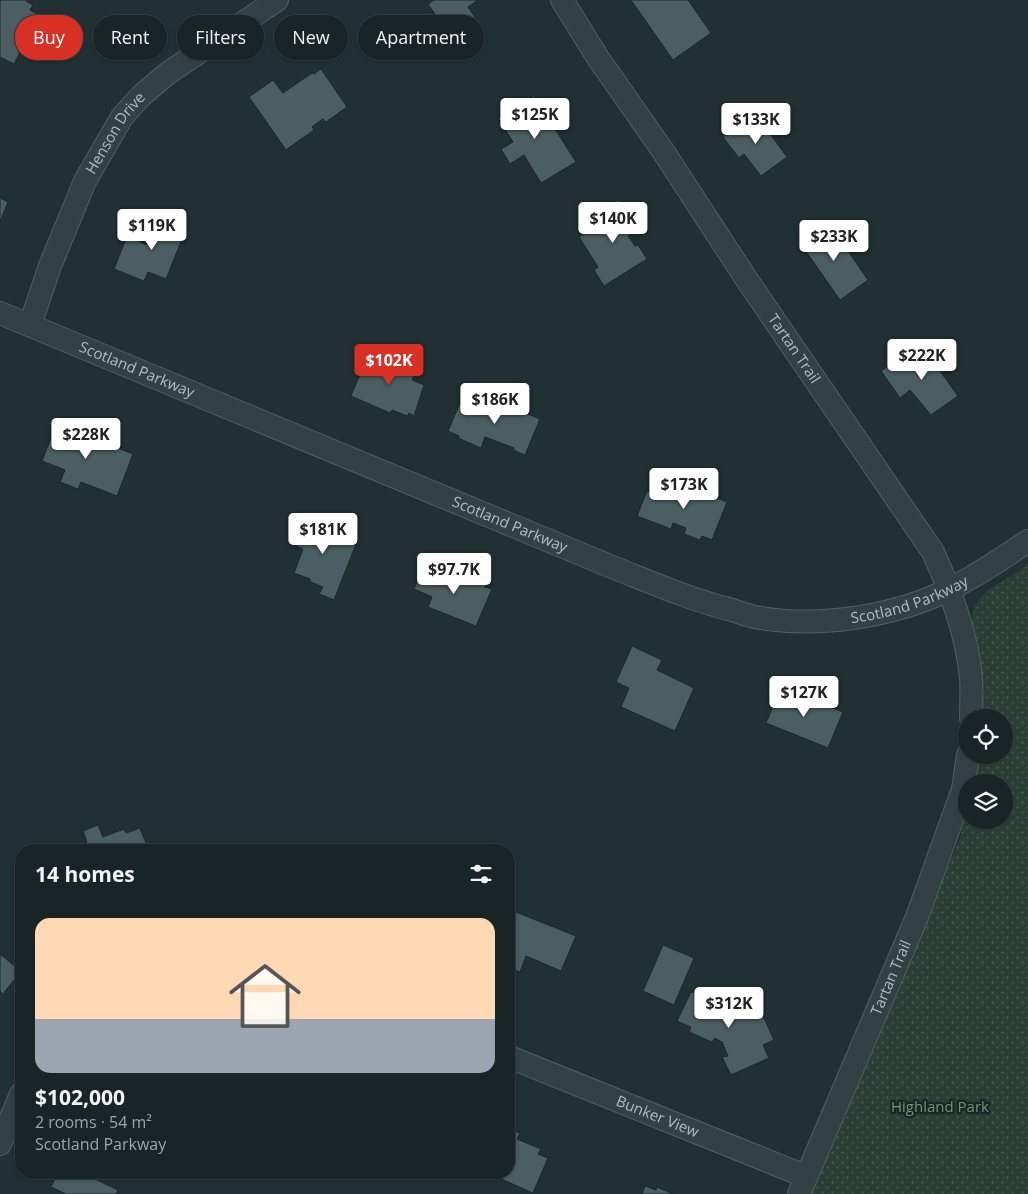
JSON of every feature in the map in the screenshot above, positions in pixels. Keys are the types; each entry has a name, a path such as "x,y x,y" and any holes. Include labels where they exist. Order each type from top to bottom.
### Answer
{"street":[{"name":"Henson Drive","path":"30,325 50,266 85,181 122,116 141,96 168,73 277,0"},
{"name":"Tartan Trail","path":"562,0 598,58 663,151 747,280 933,552 950,590 964,638 971,679 971,709"},
{"name":"Scotland Parkway","path":"0,312 617,569 699,602 760,618 797,622 845,619 882,613 918,603 950,590 989,568 1028,541"},
{"name":"Tartan Trail","path":"802,1185 917,917 963,789 967,764"},
{"name":"Bunker View","path":"515,1060 802,1185"},
{"path":"0,1144 15,1108"}],"green space":[{"name":"Highland Park","path":"1028,563 1028,1194 810,1194 960,838 962,829 1013,829 1013,774 975,774 978,764 1013,764 1013,709 980,709 970,625 975,605 987,590 1021,570"}],"building":[{"path":"0,0 27,0 33,5 30,10 39,15 15,15 16,60 14,64 0,57"},
{"path":"434,0 478,0 468,7 473,15 435,15 428,4"},
{"path":"631,0 688,0 711,33 673,60"},
{"path":"321,69 347,107 326,122 323,119 312,127 314,130 286,150 249,97 273,80 283,93"},
{"path":"534,96 576,162 541,183 524,155 510,164 501,149 513,142 498,118"},
{"path":"755,113 787,157 761,176 744,154 739,158 723,137"},
{"path":"0,198 8,202 0,222"},
{"path":"618,200 638,230 628,236 635,246 638,245 647,259 604,286 594,270 598,267 579,237 603,222 598,213"},
{"path":"159,216 187,227 166,279 148,272 144,281 114,269 127,236 147,245 144,242 150,226 154,227"},
{"path":"821,228 826,234 833,229 868,280 840,300 800,243"},
{"path":"935,347 943,358 935,364 958,396 931,415 910,390 900,398 881,371 901,357 907,367"},
{"path":"378,349 393,355 392,359 417,370 412,380 424,385 414,416 409,413 407,416 392,410 390,413 351,396 361,372 368,374"},
{"path":"486,397 540,419 525,455 513,450 514,448 485,437 481,448 458,438 459,436 448,431 460,403 481,411"},
{"path":"58,420 96,435 92,443 108,449 110,445 133,454 117,496 81,482 78,489 60,482 65,470 42,461"},
{"path":"670,480 727,502 712,540 702,536 700,540 684,534 686,528 673,523 671,529 637,516 647,491 663,497"},
{"path":"305,515 337,525 333,535 356,544 334,600 319,594 323,587 311,582 310,579 294,573 303,549 293,545"},
{"path":"433,565 456,575 454,578 471,585 474,579 486,584 485,587 492,589 476,626 428,607 432,597 414,589 423,568 431,571"},
{"path":"632,646 662,660 657,670 694,688 675,731 621,707 629,688 616,682"},
{"path":"781,687 843,712 828,748 766,723"},
{"path":"98,825 103,837 124,829 126,833 140,828 146,844 82,844 87,842 83,831"},
{"path":"516,912 576,936 561,971 526,956 520,972 515,970"},
{"path":"663,945 694,958 674,1005 643,991"},
{"path":"0,954 15,966 15,979 3,994 0,991"},
{"path":"691,992 713,1000 717,993 731,998 730,1002 749,1011 759,1007 774,1040 763,1045 769,1058 731,1075 722,1057 728,1056 722,1042 715,1038 712,1042 689,1032 691,1027 677,1021"},
{"path":"515,1131 520,1133 517,1139 541,1149 538,1154 548,1158 533,1193 501,1179 515,1179"},
{"path":"55,1179 95,1179 118,1190 116,1194 66,1194 51,1187"},
{"path":"645,1186 656,1190 657,1187 673,1194 642,1194"}]}
